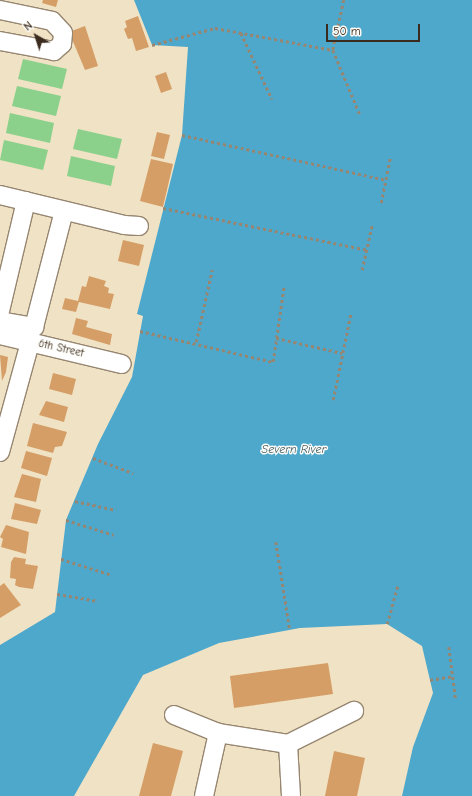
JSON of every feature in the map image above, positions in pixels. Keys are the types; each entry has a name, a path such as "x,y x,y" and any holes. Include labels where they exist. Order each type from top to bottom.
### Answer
{"street":[{"path":"0,10 52,21 63,33 62,44 54,52 0,41"},
{"path":"0,195 124,225 139,226"},
{"path":"0,311 26,201"},
{"path":"6,329 34,327 64,210"},
{"name":"6th Street","path":"6,329 30,342 122,364"},
{"path":"0,452 30,342"},
{"path":"174,715 218,733 288,744 354,711"},
{"path":"204,796 218,733"},
{"path":"288,744 291,796"}],"path":[{"path":"344,0 332,50 360,115"},
{"path":"152,45 215,28 332,50"},
{"path":"241,33 272,99"},
{"path":"182,135 386,180"},
{"path":"381,203 390,158"},
{"path":"163,208 366,250"},
{"path":"362,270 372,225"},
{"path":"196,342 212,270"},
{"path":"140,331 196,342 272,362 284,286"},
{"path":"333,400 351,312"},
{"path":"276,338 342,353"},
{"path":"92,458 133,473"},
{"path":"75,501 116,510"},
{"path":"66,520 114,535"},
{"path":"276,542 290,630"},
{"path":"61,559 112,575"},
{"path":"387,624 398,584"},
{"path":"57,594 98,601"},
{"path":"449,647 456,701"},
{"path":"430,680 452,676"}],"green space":[{"path":"23,59 67,69 62,89 18,79"},
{"path":"17,86 61,96 56,116 12,106"},
{"path":"10,113 54,123 50,143 6,133"},
{"path":"78,129 122,139 117,159 73,149"},
{"path":"4,140 48,150 43,170 0,160"},
{"path":"71,156 115,166 111,186 67,176"}],"water":[{"name":"Severn River","path":"134,0 472,0 472,796 402,796 413,747 433,693 422,646 387,624 300,628 219,643 143,675 74,796 0,796 0,645 55,612 66,520 98,444 132,377 143,316 137,314 182,135 188,47 152,45"}],"building":[{"path":"43,0 58,0 56,7 42,3"},
{"path":"138,16 149,47 136,51 132,38 128,39 124,29 127,27 125,21"},
{"path":"85,26 98,66 85,70 69,32"},
{"path":"166,72 172,89 161,93 155,76"},
{"path":"157,132 170,135 164,159 151,156"},
{"path":"151,159 173,164 163,207 140,201"},
{"path":"123,240 144,245 139,266 118,261"},
{"path":"89,276 106,281 104,286 109,288 108,293 114,294 110,309 79,302 76,312 62,309 65,298 78,301 82,286 86,287"},
{"path":"76,318 88,321 86,327 112,334 110,345 72,334"},
{"path":"0,355 8,357 6,372 2,381"},
{"path":"53,373 76,379 72,395 49,389"},
{"path":"46,401 68,407 64,422 39,415"},
{"path":"33,423 67,432 62,446 55,447 53,453 27,446"},
{"path":"26,451 52,458 47,476 21,468"},
{"path":"22,474 41,479 36,502 14,497"},
{"path":"15,503 41,510 37,524 11,519"},
{"path":"6,525 29,532 26,554 1,547 3,539 0,537"},
{"path":"14,557 26,559 25,564 38,566 33,589 19,587 15,585 16,579 10,578 11,562"},
{"path":"4,583 21,605 0,618 0,586"},
{"path":"328,663 333,694 234,708 230,676"},
{"path":"153,743 183,751 171,796 139,796"},
{"path":"334,751 365,758 357,796 325,796"}]}
